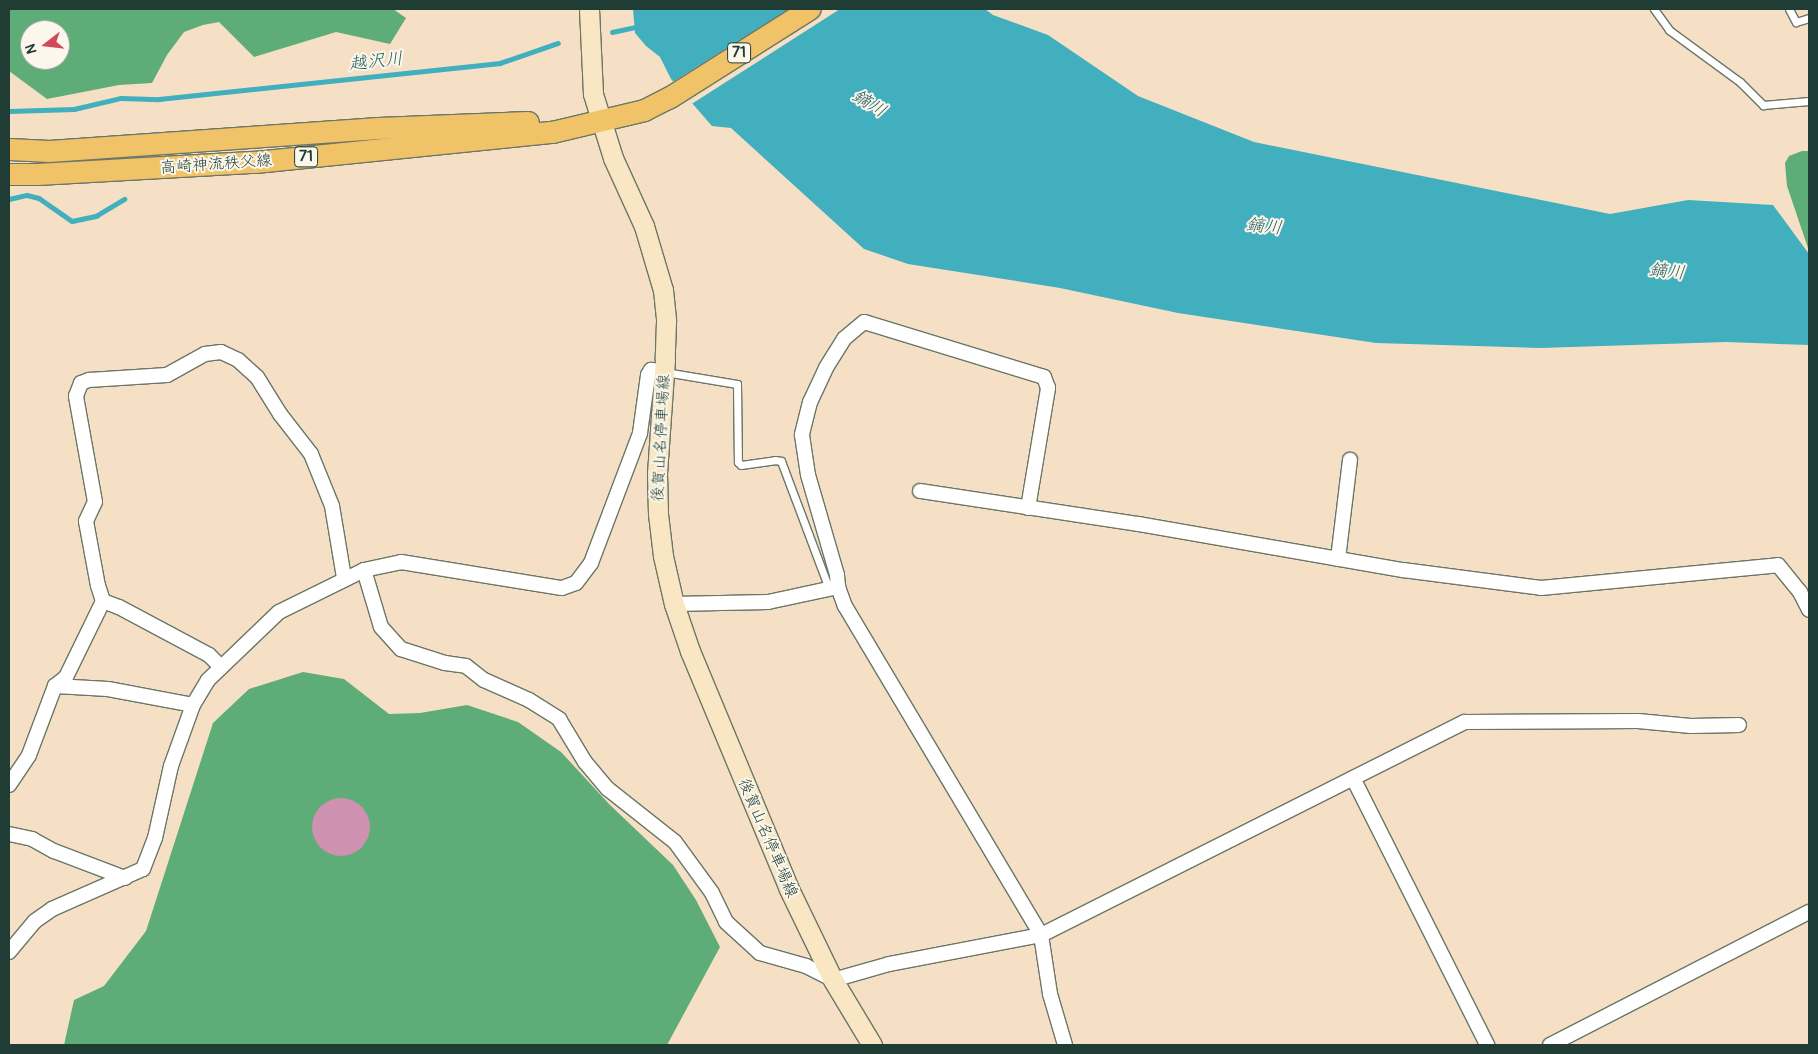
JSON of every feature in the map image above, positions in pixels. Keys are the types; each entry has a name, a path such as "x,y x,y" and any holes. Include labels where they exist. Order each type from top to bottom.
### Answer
{"main road":[{"name":"後賀山名停車場線","path":"589,9 594,94 601,121 613,158 644,226 660,276 666,322 665,372 657,472 658,514 663,556 674,604 690,651 788,887 833,980 872,1045"},
{"name":"高崎神流秩父線","path":"9,174 46,174 275,160 552,132 644,110 670,97 809,9"},
{"name":"高崎神流秩父線","path":"9,149 49,151 378,128 601,121"}],"street":[{"path":"833,588 837,575 808,475 802,435 810,402 826,368 844,339 864,322 1044,377 1048,388 1028,508"},
{"path":"9,785 29,755 55,686 66,677 103,601 98,586 86,521 95,502 76,396 81,383 89,380 167,375 206,354 221,352 238,360 257,377 280,414 311,454 332,506 344,578"},
{"path":"9,952 35,920 52,909 143,869 155,838 171,766 193,706 208,680 279,612 344,578 364,570 401,562 562,588 576,583 591,563 640,433 648,376 651,370 665,372"},
{"path":"1338,559 1350,460"},
{"path":"920,491 1403,570 1541,588 1778,565 1800,592 1809,610"},
{"path":"364,570 381,628 401,649 444,663 466,666 484,680 529,700 558,719 585,762 608,789 675,842 712,893 726,922 760,953 806,966 833,980 889,964 1041,935 1465,722 1638,721 1691,726 1739,725"},
{"path":"674,604 768,602 833,588"},
{"path":"833,588 1041,935 1050,994 1065,1045"},
{"path":"103,601 119,607 209,655 221,668"},
{"path":"55,686 108,689 193,706"},
{"path":"1353,778 1487,1045"},
{"path":"9,834 32,839 54,851 125,878"},
{"path":"1550,1045 1576,1039 1809,912"}],"lane":[{"path":"1654,9 1669,30 1740,82 1763,106 1809,101"},
{"path":"1789,9 1796,22 1809,18"},
{"path":"665,372 737,384 738,462 741,465 775,460 781,461 833,588"}],"green space":[{"path":"9,9 393,9 406,18 390,44 336,32 254,57 219,22 203,25 184,32 167,55 152,83 119,85 47,99 9,71"},
{"path":"1802,151 1809,151 1809,251 1787,186 1785,163 1789,156"},
{"path":"303,672 344,679 389,714 420,713 467,705 518,722 561,752 610,805 673,865 696,900 720,947 667,1045 64,1045 74,1000 104,986 146,931 213,723 249,689"}],"water":[{"name":"鏑川","path":"633,9 985,9 993,15 1048,35 1138,96 1254,142 1610,214 1688,200 1773,205 1809,254 1809,345 1726,342 1540,348 1376,343 1178,313 1060,288 908,264 864,249 731,128 712,126 671,79 660,57 646,46 635,33"}],"pier":[{"path":"789,9 840,9 690,105 671,83"}],"building":[{"path":"341,798 352,800 365,811 370,827 368,838 357,851 341,856 330,854 317,843 312,827 314,816 325,803"}],"waterway":[{"name":"越沢川","path":"612,32 640,26"},
{"name":"越沢川","path":"9,111 74,109 121,98 159,99 500,63 558,43"},
{"name":"越沢川","path":"9,199 27,195 39,198 72,221 96,216 124,199"}]}
